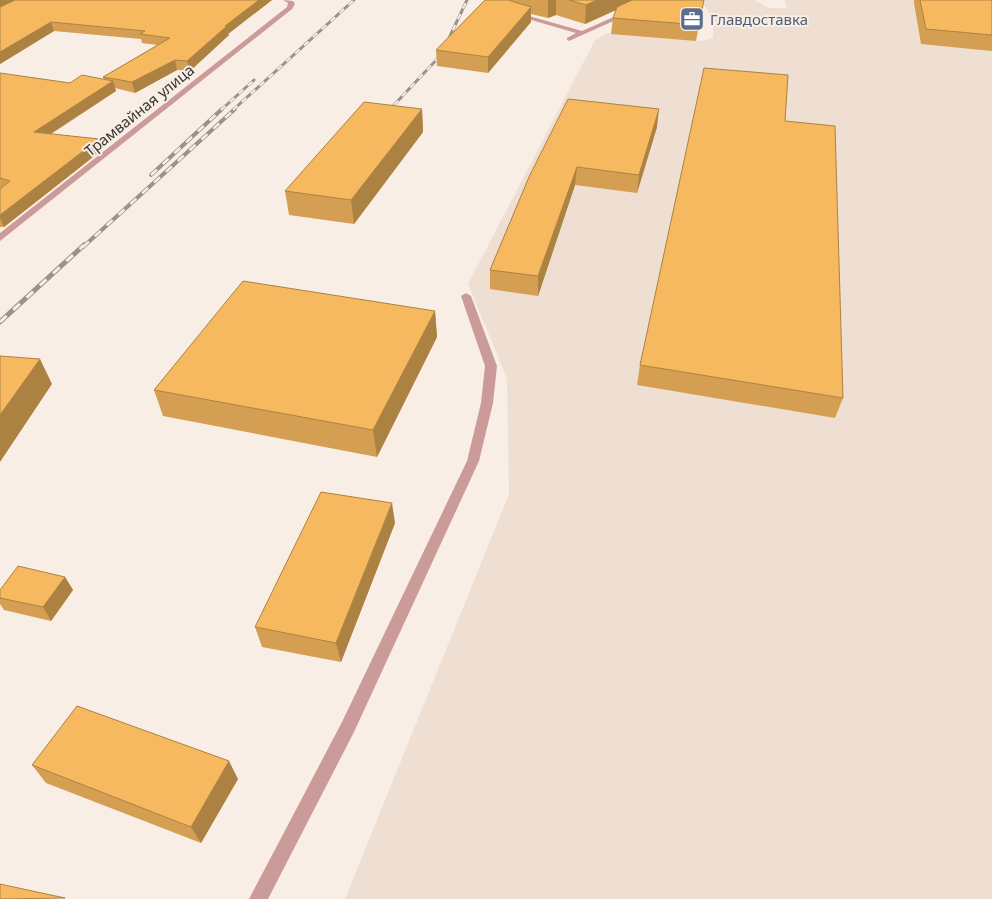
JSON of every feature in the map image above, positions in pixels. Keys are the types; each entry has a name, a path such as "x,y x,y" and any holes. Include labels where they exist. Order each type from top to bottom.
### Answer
{"street":[{"path":"569,39 657,0"},
{"name":"Трамвайная улица","path":"0,238 290,8 292,4 288,1"},
{"path":"501,2 495,4 495,8 582,33"},
{"path":"258,899 348,727 473,461 487,402 491,366 466,296"}],"shaded area":[{"path":"701,0 755,0 768,8 787,8 784,0 992,0 992,899 345,899 509,494 507,379 468,284 595,40 607,33 700,41 713,38 713,20"}],"building":[{"path":"15,0 259,0 225,26 227,26 187,61 175,60 132,82 103,77 170,38 140,34 145,31 51,22 0,52 0,7"},
{"path":"485,0 508,0 531,7 488,57 436,50"},
{"path":"569,0 597,0 586,5"},
{"path":"632,0 704,0 699,25 613,18 617,7"},
{"path":"920,0 992,0 992,35 926,29"},
{"path":"704,68 788,75 785,121 835,126 843,398 640,365"},
{"path":"0,73 70,83 82,75 113,81 34,132 99,139 0,215 0,189 10,181 0,178"},
{"path":"568,99 659,109 639,175 577,167 538,276 490,270 529,177"},
{"path":"364,102 422,109 351,200 285,191"},
{"path":"243,281 435,311 373,430 154,390"},
{"path":"0,356 40,359 0,415"},
{"path":"321,492 392,503 336,643 255,627"},
{"path":"18,566 65,577 43,607 0,598 0,590"},
{"path":"77,706 229,761 191,827 32,765"},
{"path":"0,884 65,898 0,899"}],"railway":[{"path":"233,110 354,0"},
{"path":"394,105 441,55 467,0"},
{"path":"221,110 254,80"},
{"path":"151,175 222,109"},
{"path":"83,247 235,109"},
{"path":"0,322 84,245"}],"place":[{"name":"Главдоставка","path":"692,19"}]}
